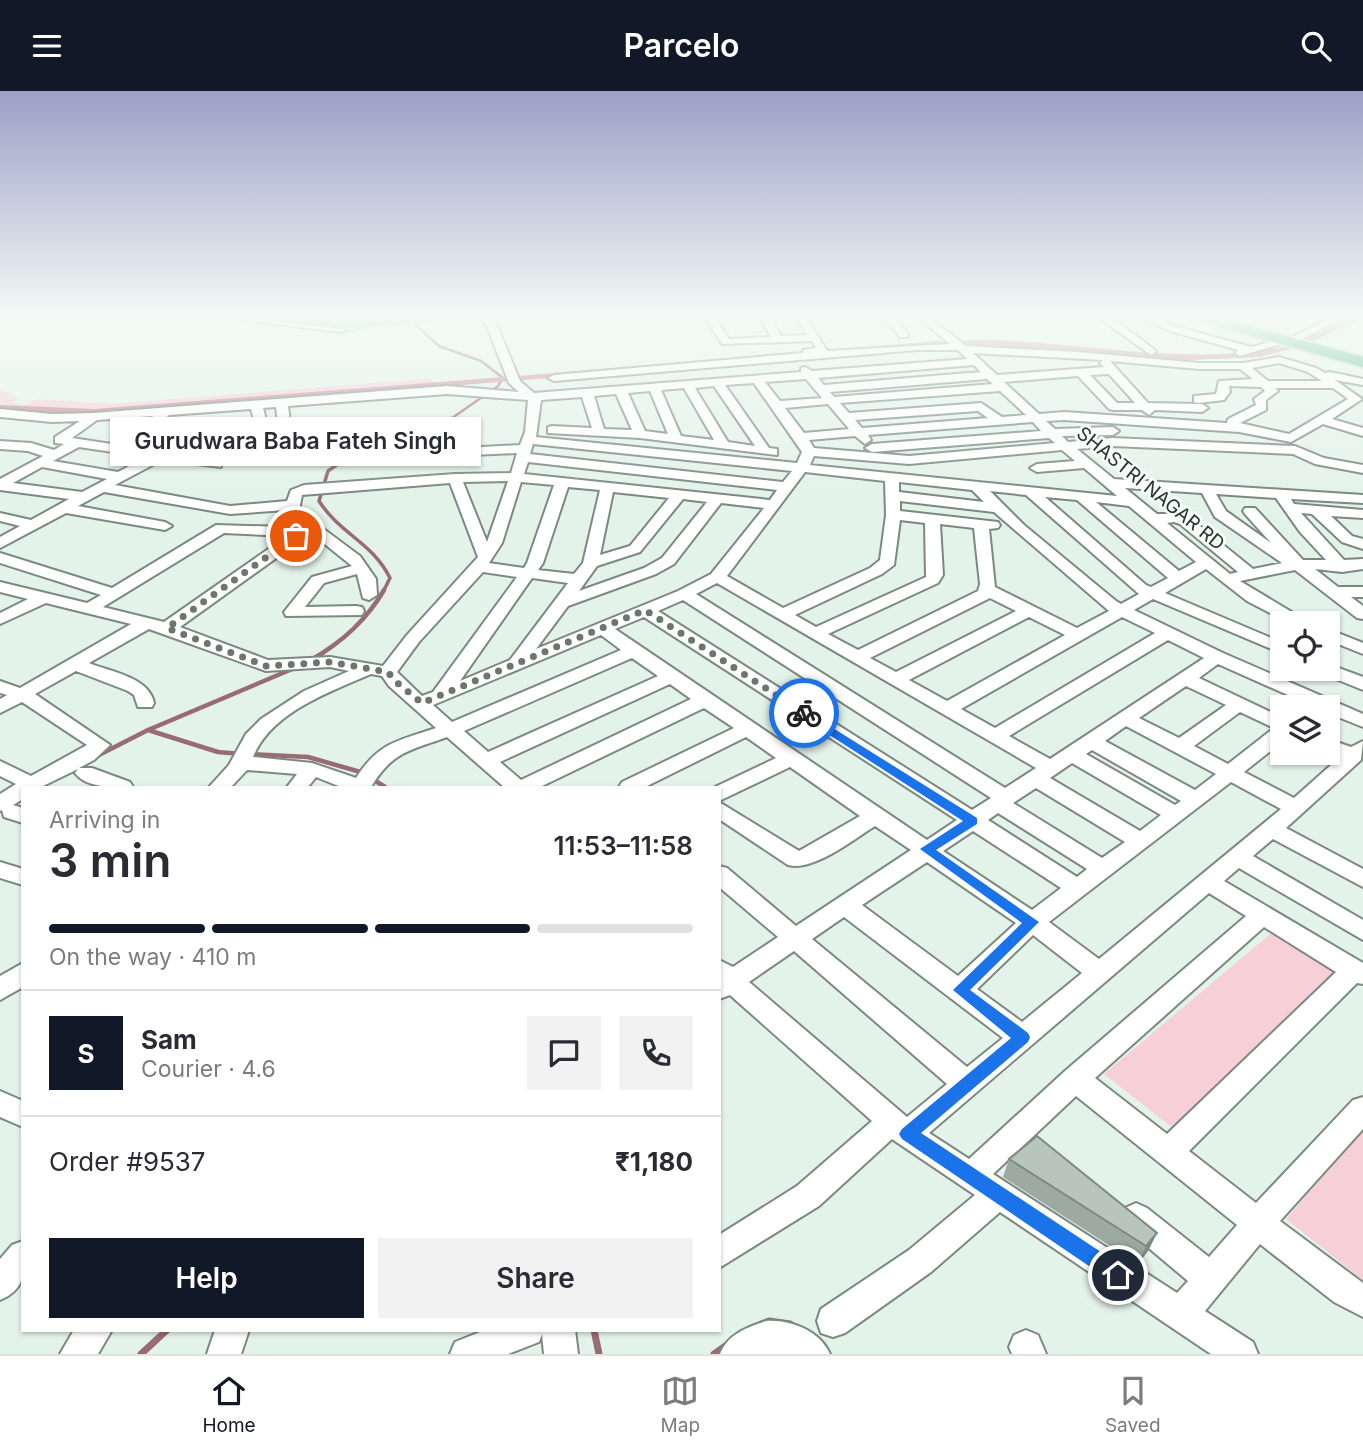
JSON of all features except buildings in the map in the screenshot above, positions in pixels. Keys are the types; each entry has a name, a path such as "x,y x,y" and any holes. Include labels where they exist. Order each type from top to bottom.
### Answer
{"street":[{"path":"220,786 255,735 295,704 379,670 399,655 483,563 494,543 537,406 516,375"},
{"path":"551,376 565,375"},
{"path":"0,413 94,417 447,390 505,395 520,383 587,392 811,375 876,453 920,460 1113,442 1295,450 1326,463 1363,469"},
{"name":"SHASTRI NAGAR RD","path":"989,375 1066,447 1227,579 1253,598 1278,611"},
{"path":"823,389 1049,375"},
{"path":"1084,375 1113,406"},
{"path":"1117,375 1158,421"},
{"path":"1239,428 1232,422 1263,407 1261,397 1272,392 1253,375"},
{"path":"801,437 1036,417 1158,421 1279,438 1294,437 1356,399 1320,375"},
{"path":"1333,375 1363,382"},
{"path":"757,379 801,437 807,459"},
{"path":"776,405 834,403 994,380"},
{"path":"718,382 764,450"},
{"path":"1023,406 1146,407 1200,403 1220,397 1224,392 1225,382 1336,385"},
{"path":"688,384 723,444"},
{"path":"654,387 676,438"},
{"path":"620,389 640,434"},
{"path":"587,392 599,432"},
{"path":"1134,394 1200,403"},
{"path":"282,403 286,440"},
{"path":"1200,403 1210,446"},
{"path":"256,405 265,439"},
{"path":"847,417 981,407 998,420"},
{"path":"166,411 149,426 242,431"},
{"path":"8,426 24,416"},
{"path":"94,417 60,440 216,464"},
{"path":"1323,420 1363,432"},
{"path":"527,444 807,459 1102,430 1239,428 1279,438"},
{"path":"387,456 527,444 599,432 640,434 764,450 892,478 1080,496 1119,490 1208,493 1285,502 1316,510 1363,514"},
{"path":"0,543 184,442"},
{"path":"0,486 74,444"},
{"path":"527,444 787,487"},
{"path":"0,445 31,447 36,451 56,454"},
{"path":"431,699 684,594 717,577 775,505 807,459"},
{"path":"40,463 121,477"},
{"path":"1037,468 1088,464"},
{"path":"0,469 25,471"},
{"path":"167,628 291,542 296,533 293,506 296,493 308,489 455,478 515,477 775,505"},
{"path":"455,478 483,563"},
{"path":"783,614 884,567 890,556 892,478"},
{"path":"431,699 529,573 562,483"},
{"path":"0,486 85,497"},
{"path":"976,486 1018,528 1090,591 1120,611 1363,721"},
{"path":"101,487 220,509 293,506"},
{"path":"518,661 591,563 607,488"},
{"path":"1031,492 1118,571 1153,594 1270,644"},
{"path":"1208,493 1220,514 1363,614"},
{"path":"591,563 635,549 678,496"},
{"path":"892,496 999,508"},
{"path":"1080,496 1179,579"},
{"path":"1285,502 1363,499"},
{"path":"562,602 650,571 668,561 716,500"},
{"path":"1285,502 1350,571"},
{"path":"65,508 165,526"},
{"path":"220,509 205,526 296,533 309,531 325,535 349,553 363,568 368,579 369,595"},
{"path":"1316,510 1353,542 1363,544"},
{"path":"1250,511 1300,568"},
{"path":"893,515 1018,528"},
{"path":"0,517 34,525"},
{"path":"816,633 932,580 935,575 932,519"},
{"path":"1154,519 1180,519 1250,574"},
{"path":"858,657 981,598 988,590 981,524"},
{"path":"89,609 221,528"},
{"path":"1342,534 1363,535"},
{"path":"1181,540 1206,538"},
{"path":"0,558 113,593"},
{"path":"947,709 1208,562"},
{"path":"483,563 580,580"},
{"path":"1227,579 1300,568 1350,571 1363,564"},
{"path":"356,611 292,612 318,580 363,568"},
{"path":"717,577 994,737 1140,841"},
{"path":"0,619 80,583"},
{"path":"0,587 167,628 266,666 330,662 379,670 431,699 452,729 515,786"},
{"path":"988,590 1077,635"},
{"path":"1334,592 1363,592"},
{"path":"684,594 1103,869"},
{"path":"645,610 1078,888"},
{"path":"897,680 1029,611"},
{"path":"0,707 146,623"},
{"path":"601,627 1032,922 1099,972"},
{"path":"994,737 1168,633"},
{"path":"1340,637 1363,642"},
{"path":"1340,639 1363,649"},
{"path":"242,757 312,769 363,782 377,761 396,749 452,729 633,651"},
{"path":"1217,657 1044,774 926,849 846,906 723,980 899,1128 1241,1354"},
{"path":"77,665 135,687 143,693 145,703"},
{"path":"1340,674 1363,684"},
{"path":"487,760 671,677"},
{"path":"1185,678 1270,719"},
{"path":"0,687 22,694 100,745 87,755 28,786"},
{"path":"526,786 705,700"},
{"path":"1180,747 1239,705"},
{"path":"1125,717 1296,808"},
{"path":"631,786 748,729"},
{"path":"960,990 1032,922 1231,774 1270,741"},
{"path":"1092,742 1196,800"},
{"path":"1340,747 1358,751"},
{"path":"721,1252 807,1196 899,1128 967,1084 1296,808 1358,751"},
{"path":"1072,754 1175,815"},
{"path":"721,793 792,758"},
{"path":"0,767 25,786"},
{"path":"298,786 312,769"},
{"path":"85,773 120,786"},
{"path":"11,811 21,795"},
{"path":"721,810 796,859 806,857 876,816"},
{"path":"1271,829 1359,871"},
{"path":"1237,857 1363,931"},
{"path":"0,870 21,876"},
{"path":"721,876 967,1084"},
{"path":"1168,1153 1359,973 1208,882"},
{"path":"846,906 1022,1037"},
{"path":"970,1177 1035,1135 1075,1079 1263,915"},
{"path":"0,989 21,974"},
{"path":"1075,1079 1345,1291 1363,1301"},
{"path":"0,1103 21,1114"},
{"path":"1180,1315 1258,1223 1363,1109"},
{"path":"833,1321 920,1261 998,1195"},
{"path":"1118,1203 1211,1279"},
{"path":"0,1284 21,1258"},
{"path":"77,1354 94,1332"},
{"path":"224,1354 231,1332"},
{"path":"484,1342 520,1332"},
{"path":"558,1332 561,1354"},
{"path":"737,1354 758,1338 774,1335 787,1337 813,1354"}],"shaded area":[{"path":"431,378 433,383 107,409 55,410 0,404 0,390 19,398 12,403 24,405 37,399 113,404"},
{"path":"1275,930 1337,969 1174,1129 1104,1074"},
{"path":"1363,1129 1363,1280 1286,1219"}],"waterway":[{"path":"414,438 432,432 498,386 503,378 499,375"},
{"path":"0,408 94,412 557,375"},
{"path":"384,590 390,578 383,566 319,501 328,471 345,459 419,436"},
{"path":"311,660 352,630 384,590"},
{"path":"148,730 297,667"},
{"path":"97,756 148,730"},
{"path":"148,730 218,752 241,754"},
{"path":"249,754 308,757 364,773"},
{"path":"371,778 383,786"},
{"path":"749,1329 769,1321 790,1324"},
{"path":"141,1354 165,1332"},
{"path":"594,1332 599,1354"},
{"path":"714,1354 728,1344"}],"way so far":[{"path":"296,536 167,628 266,666 330,662 388,672 422,703 645,610 804,713"}],"place":[{"name":"Gurudwara Baba Fateh Singh","path":"296,536"}],"route":[{"path":"804,713 972,821 926,849 1032,922 960,990 1022,1037 908,1134 1118,1275"}]}
